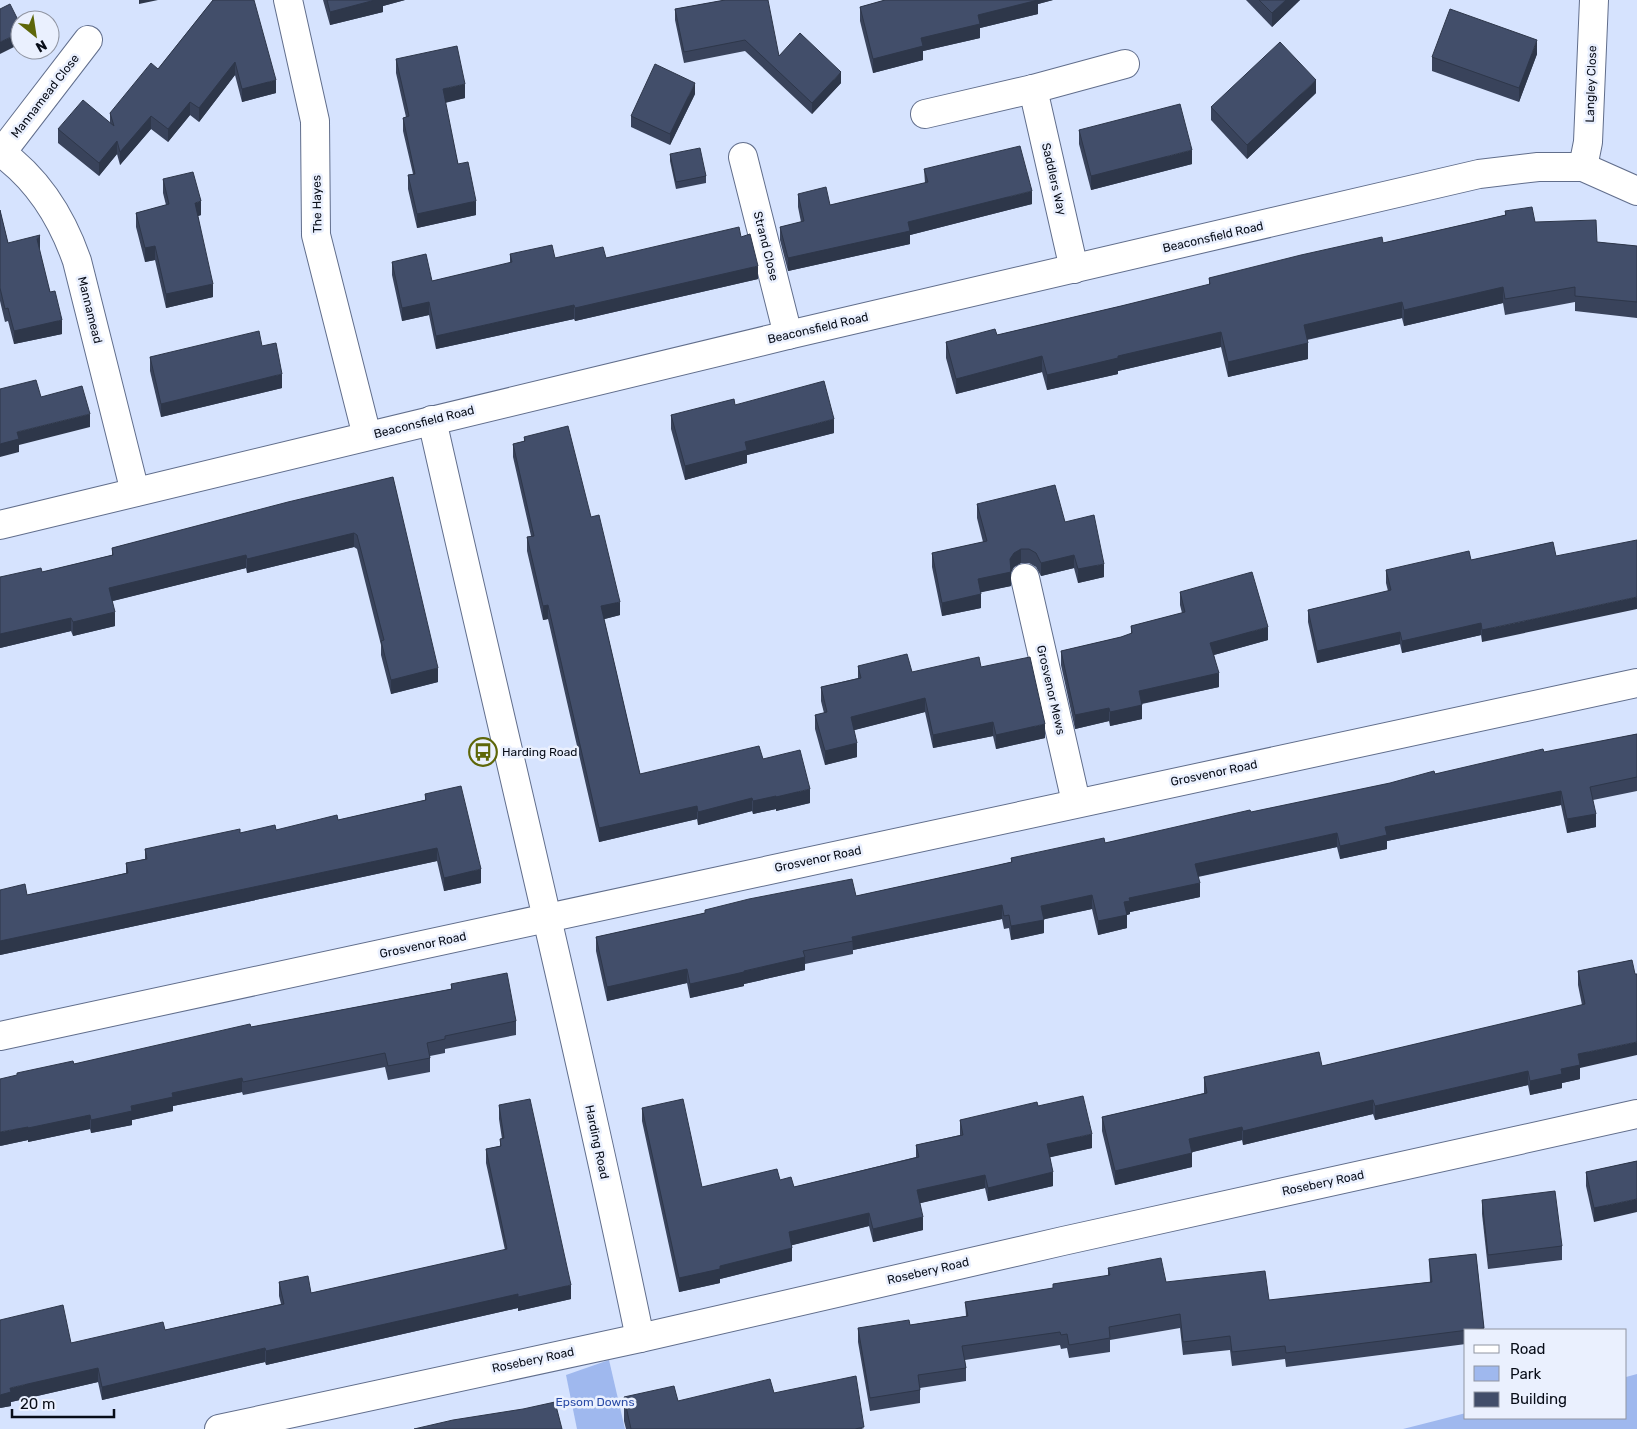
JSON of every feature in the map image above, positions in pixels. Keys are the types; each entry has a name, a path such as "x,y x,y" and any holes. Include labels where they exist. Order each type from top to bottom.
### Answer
{"street":[{"name":"The Hayes","path":"288,0 316,121 316,235 367,436"},
{"name":"Langley Close","path":"1583,167 1588,142 1594,0"},
{"name":"Mannamead Close","path":"1,152 88,40"},
{"path":"925,114 1033,89 1125,64"},
{"name":"Saddlers Way","path":"1033,89 1074,269"},
{"name":"Mannamead","path":"1,152 24,171 45,197 66,231 77,261 135,492"},
{"name":"Strand Close","path":"744,157 788,335"},
{"name":"Beaconsfield Road","path":"0,525 788,335 1479,174 1538,167 1583,167 1637,191"},
{"name":"Harding Road","path":"432,420 547,918 640,1338"},
{"name":"Grosvenor Mews","path":"1026,578 1076,802"},
{"name":"Grosvenor Road","path":"0,1036 1076,802 1637,683"},
{"name":"Rosebery Road","path":"220,1429 640,1338 1063,1240 1637,1114"}],"green space":[{"name":"Epsom Downs","path":"609,1360 625,1429 577,1429 566,1375"},
{"path":"1637,1374 1637,1429 1403,1429 1464,1414 1464,1419 1627,1419 1627,1377"}],"building":[{"path":"213,0 254,0 276,80 242,89 235,62 199,108 190,102 168,129 151,116 120,152 117,141 99,163 58,129 83,100 114,126 110,113 151,63 158,69"},
{"path":"327,0 375,0 330,12"},
{"path":"725,0 768,0 779,56 800,33 841,72 812,103 745,40 684,52 675,9"},
{"path":"885,0 1038,0 978,15 980,24 921,38 923,46 873,59 860,7"},
{"path":"1259,0 1286,0 1272,13"},
{"path":"10,4 13,10 10,10 10,38 0,42 0,9"},
{"path":"1450,9 1537,40 1519,88 1432,57"},
{"path":"1280,42 1316,80 1247,145 1211,107"},
{"path":"457,46 465,84 443,89 458,164 468,162 476,201 417,214 408,175 415,174 403,118 409,116 396,59"},
{"path":"655,64 695,83 670,134 631,116"},
{"path":"1180,104 1192,150 1091,176 1079,130"},
{"path":"1020,146 1032,191 908,222 910,231 788,258 780,227 804,221 798,194 826,187 830,205 928,182 924,169"},
{"path":"700,148 706,176 676,182 670,154"},
{"path":"193,172 201,201 195,203 213,284 166,294 155,246 145,248 136,213 169,204 163,179"},
{"path":"1532,207 1535,222 1596,220 1597,242 1637,246 1637,302 1575,296 1575,287 1505,299 1503,287 1404,310 1402,302 1304,325 1308,343 1228,362 1221,332 1047,375 1042,356 956,379 946,342 995,329 997,335 1121,306 1210,284 1209,278 1301,255 1382,237 1383,243 1506,215 1505,211"},
{"path":"0,210 8,243 40,235 37,239 50,292 55,291 62,320 14,331 8,308 5,309 0,288"},
{"path":"739,227 741,237 750,234 758,266 575,308 574,305 436,336 429,302 402,308 392,262 426,254 432,281 512,262 510,254 552,245 555,258 603,247 606,258"},
{"path":"259,331 262,346 276,343 282,374 161,404 150,357"},
{"path":"36,380 41,397 82,386 90,414 17,432 19,439 0,444 0,389"},
{"path":"824,381 834,419 745,442 747,450 685,466 671,415 734,399 735,405"},
{"path":"568,426 591,517 599,515 620,602 601,606 640,774 759,746 763,759 800,750 810,789 753,801 752,798 698,812 697,806 599,828 548,605 543,606 527,537 534,536 513,444 525,441 524,437"},
{"path":"393,477 438,668 391,680 381,641 384,640 357,535 354,533 247,559 246,555 109,588 115,612 73,622 71,618 0,634 0,577 41,568 42,572 113,555 112,548"},
{"path":"1055,485 1065,522 1094,515 1104,564 1078,569 1074,555 1041,563 1036,553 1029,549 1021,549 1014,553 1010,559 1011,572 978,579 981,594 942,603 932,553 987,541 977,504"},
{"path":"1637,540 1637,597 1482,630 1481,623 1402,641 1400,632 1317,651 1308,610 1391,590 1386,570 1469,551 1471,560 1553,542 1556,556"},
{"path":"1252,572 1268,627 1210,643 1219,673 1139,691 1142,705 1110,712 1109,708 1075,715 1061,651 1121,637 1132,633 1131,626 1185,612 1180,592"},
{"path":"907,654 912,672 979,657 981,667 1030,657 1045,724 996,735 993,722 933,735 925,698 851,717 857,743 825,751 815,715 827,712 821,687 861,678 858,666"},
{"path":"1637,734 1637,777 1590,787 1596,814 1567,819 1561,791 1385,827 1387,835 1340,846 1337,833 1195,864 1200,883 1129,898 1130,901 1124,902 1127,915 1098,921 1092,895 1041,906 1044,920 1011,926 1009,915 1004,916 1002,905 852,937 853,941 803,951 805,957 690,984 687,969 607,987 596,937 705,913 705,910 749,899 852,879 856,896 1012,862 1011,858 1104,838 1105,843 1250,810 1251,812 1390,783 1434,771 1435,774 1543,749 1544,752"},
{"path":"461,786 481,869 444,878 437,848 0,941 0,890 25,884 27,895 128,873 126,863 147,859 145,849 240,829 240,833 275,825 276,830 337,815 338,820 426,800 425,794"},
{"path":"1632,960 1635,974 1637,974 1637,1042 1578,1054 1580,1065 1561,1069 1562,1074 1530,1081 1528,1071 1375,1106 1373,1100 1243,1131 1242,1127 1189,1139 1192,1153 1115,1171 1102,1117 1207,1093 1204,1077 1319,1052 1322,1066 1585,1004 1578,971"},
{"path":"507,973 516,1021 445,1036 445,1039 427,1043 430,1058 388,1066 385,1053 243,1082 242,1078 172,1093 173,1097 131,1106 132,1111 91,1120 90,1115 0,1132 0,1079 17,1075 17,1073 73,1061 74,1064 250,1024 251,1027 452,989 451,984"},
{"path":"1083,1096 1092,1134 1047,1144 1053,1172 988,1188 985,1175 917,1190 923,1217 873,1229 869,1213 789,1232 792,1248 720,1266 720,1269 679,1278 642,1108 683,1099 702,1187 777,1169 780,1180 791,1177 794,1187 919,1157 916,1145 963,1135 960,1120 1037,1102 1038,1106"},
{"path":"530,1099 571,1285 518,1297 518,1294 266,1351 265,1348 102,1387 98,1368 10,1388 11,1392 0,1395 0,1320 63,1305 71,1343 163,1322 165,1330 284,1304 279,1282 308,1276 311,1293 507,1249 486,1149 501,1146 500,1139 504,1138 499,1105"},
{"path":"1637,1161 1637,1199 1594,1208 1586,1172"},
{"path":"1555,1191 1562,1246 1488,1255 1482,1200"},
{"path":"1476,1254 1484,1328 1464,1329 1464,1331 1286,1353 1285,1346 1232,1352 1230,1336 1183,1342 1180,1314 1109,1327 1110,1338 1069,1345 1067,1334 1061,1335 1060,1332 962,1346 966,1368 918,1375 920,1390 870,1398 858,1328 909,1320 910,1325 968,1316 965,1302 1053,1288 1053,1284 1110,1275 1108,1268 1161,1258 1166,1282 1265,1271 1269,1300 1432,1282 1429,1259"},
{"path":"856,1376 864,1427 855,1429 631,1429 624,1397 674,1386 678,1401 770,1379 774,1393"},
{"path":"555,1402 562,1429 414,1429 453,1420"}],"place":[{"name":"Harding Road","path":"483,752"}]}
